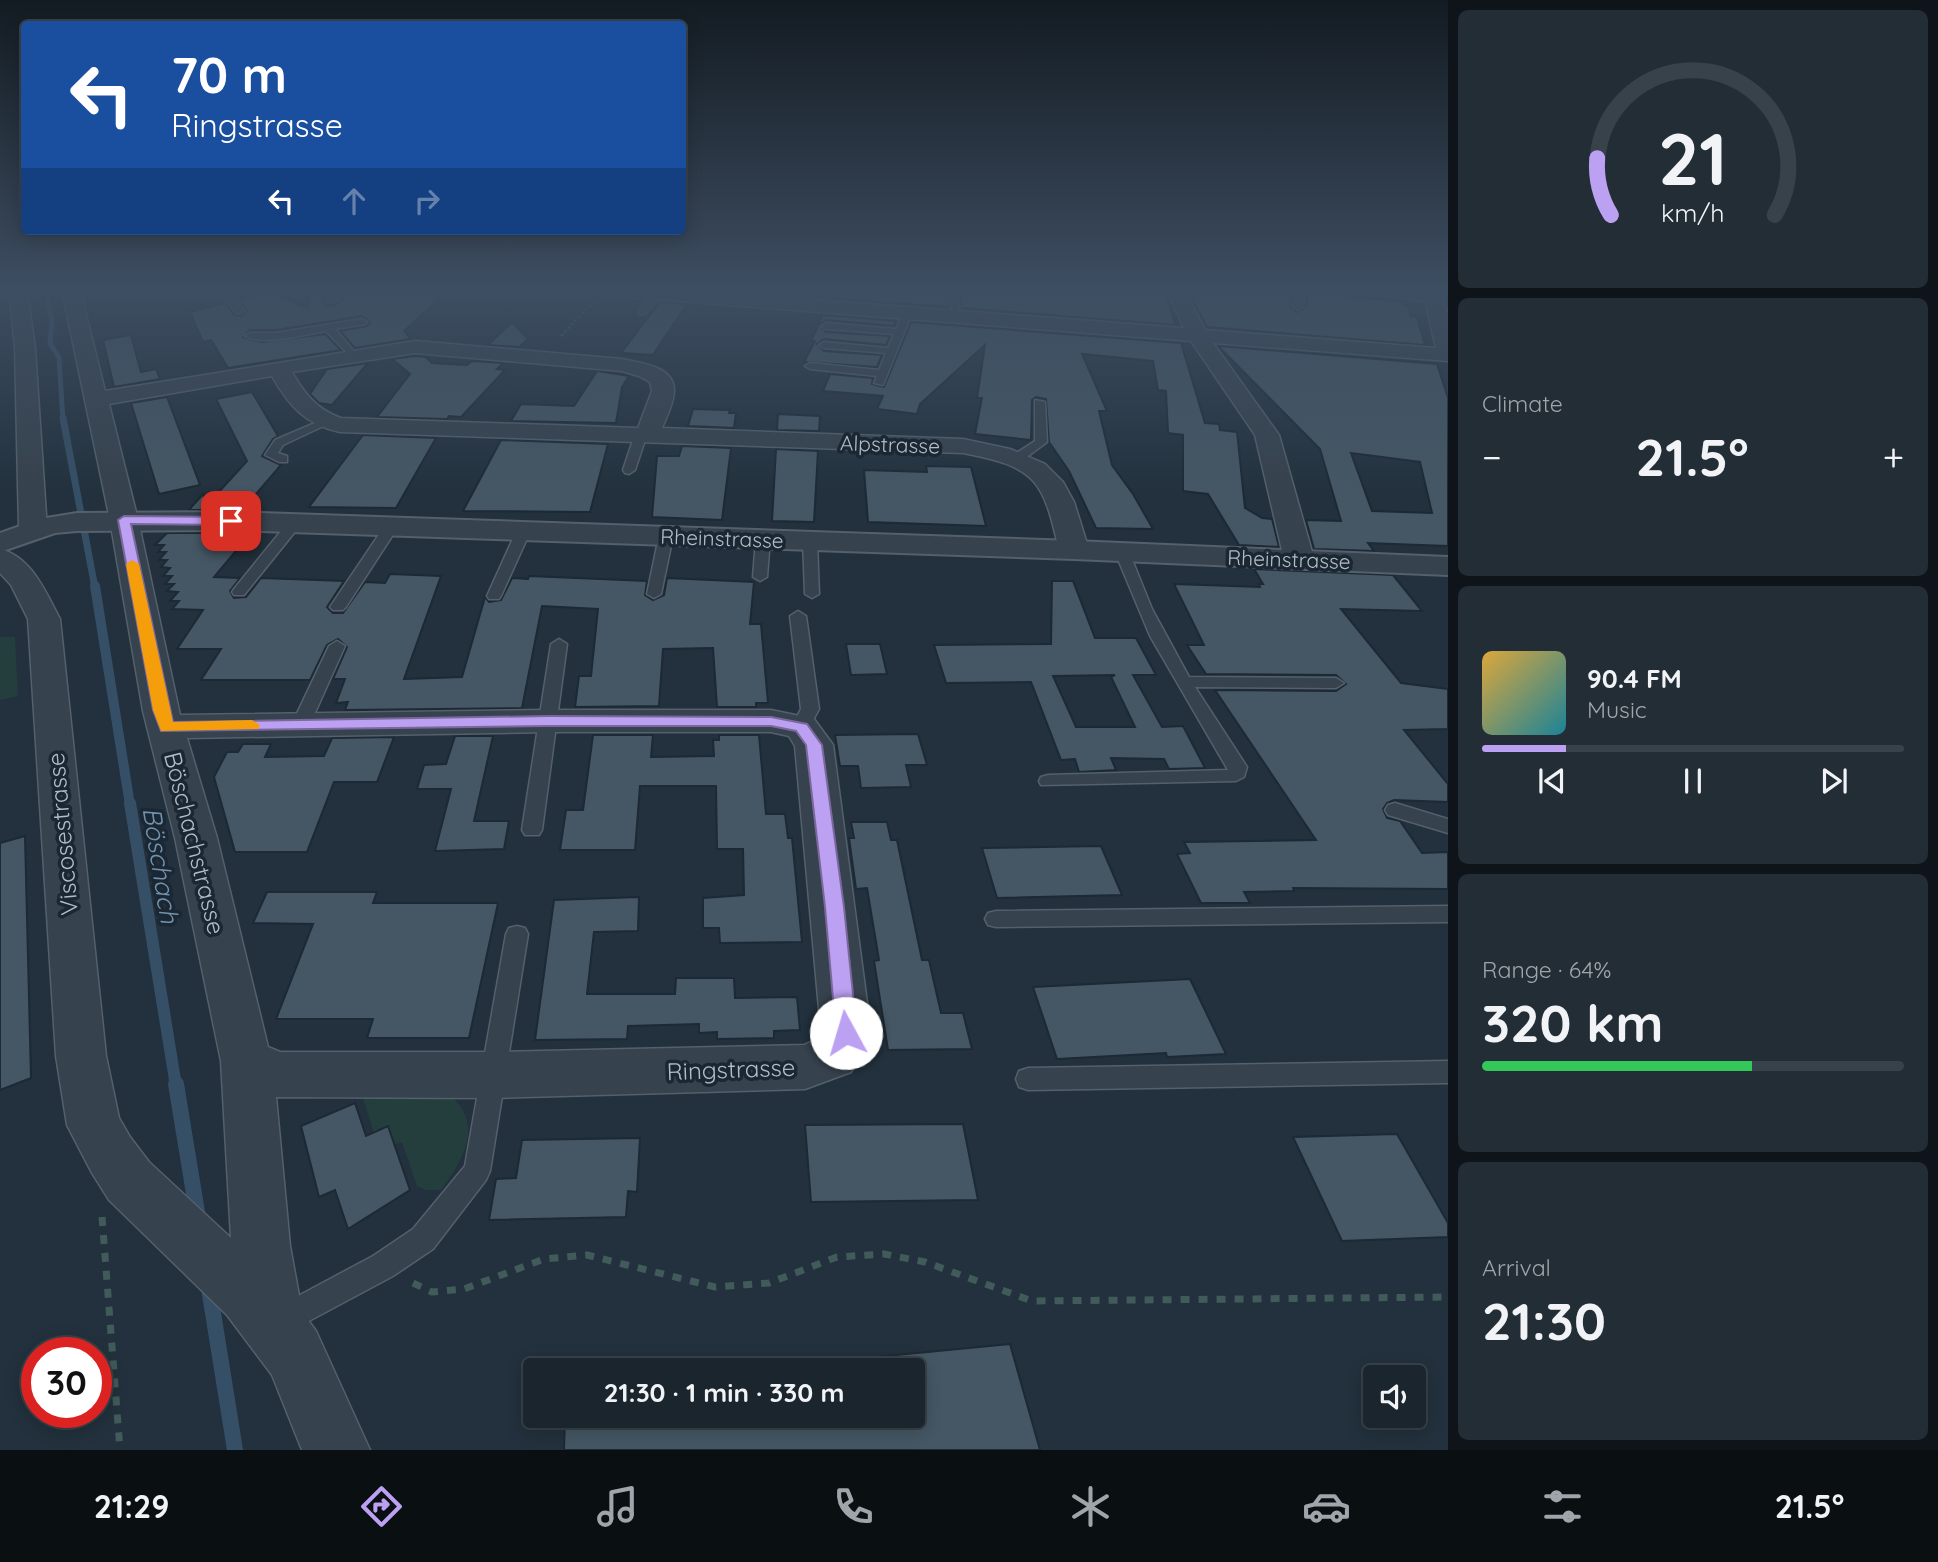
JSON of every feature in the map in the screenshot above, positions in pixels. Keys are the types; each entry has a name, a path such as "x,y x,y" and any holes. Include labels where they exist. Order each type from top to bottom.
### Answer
{"street":[{"path":"27,358 42,527"},
{"name":"Böschachstrasse","path":"89,358 116,520 161,710 196,838 246,1060 261,1246 271,1324 336,1450"},
{"path":"96,399 337,358"},
{"path":"548,358 622,365 647,371 660,379 663,391 645,434"},
{"path":"1213,358 1267,435 1299,559"},
{"path":"278,368 298,402 326,422"},
{"name":"Alpstrasse","path":"326,422 385,428 963,446 994,451 1016,459 1041,474 1055,489 1074,550"},
{"name":"Rheinstrasse","path":"0,543 42,527 116,520 295,523 1448,566"},
{"name":"Viscosestrasse","path":"0,558 14,568 26,583 44,620 80,1056 94,1125"},
{"path":"167,727 548,721 771,722 801,727"},
{"name":"Ringstrasse","path":"246,1060 277,1075 495,1075 805,1067 833,1056 846,1033 841,970 814,745 801,727"},
{"name":"Böschachstrasse","path":"94,1125 115,1198 271,1324"}],"lane":[{"path":"810,366 881,378 889,358"},
{"path":"1016,459 1041,442 1039,402"},
{"path":"284,459 271,454 279,443 326,422"},
{"path":"629,470 645,434"},
{"path":"239,592 295,523"},
{"path":"338,607 391,527"},
{"path":"494,596 523,532"},
{"path":"654,594 666,536"},
{"path":"760,577 763,540"},
{"path":"810,541 812,594"},
{"path":"1048,781 1229,778 1237,773 1238,767 1184,682 1147,614 1122,552"},
{"path":"798,616 810,709 801,727"},
{"path":"532,830 559,644"},
{"path":"301,724 337,646"},
{"path":"1184,682 1336,683"},
{"path":"1395,810 1448,826"},
{"path":"996,919 1448,914"},
{"path":"271,1324 383,1266 423,1239 477,1171 517,934"},
{"path":"1028,1079 1448,1072"}],"path":[{"path":"115,1198 120,1450"},
{"path":"383,1266 432,1292 464,1289 544,1259 587,1255 715,1287 769,1283 837,1257 884,1254 925,1262 1032,1301 1448,1297"}],"green space":[{"path":"0,637 15,637 18,696 0,700"},
{"path":"361,1092 452,1097 462,1108 467,1120 466,1144 456,1168 441,1190 426,1190 417,1186 402,1142 395,1144 388,1126 374,1133"}],"building":[{"path":"107,358 137,358 141,372 156,369 160,379 114,387"},
{"path":"222,358 293,358 228,368"},
{"path":"427,358 432,363 467,365 472,361 503,363 497,369 505,370 461,417 377,417 410,374 392,359"},
{"path":"806,358 881,358 877,367 804,362"},
{"path":"896,358 971,358 920,404 917,414 877,409 883,396 823,391 830,374 873,378 872,384 884,387"},
{"path":"983,358 1084,358 1107,411 1099,411 1112,465 1153,529 1096,528 1069,471 1049,442 1046,399 1036,397 1032,400 1031,440 975,434 982,398 977,398"},
{"path":"1119,358 1185,358 1205,423 1219,424 1220,430 1237,432 1245,508 1262,518 1272,519 1279,547 1239,545 1208,494 1183,491 1183,435 1168,433 1166,391 1158,390 1153,361"},
{"path":"1230,358 1360,358 1437,364 1448,398 1448,546 1368,543 1374,551 1314,549 1306,520 1341,521 1320,449","holes":["1351,453 1420,462 1432,513 1372,511"]},
{"path":"368,363 332,405 319,403 310,394 327,369"},
{"path":"597,371 629,376 622,387 616,423 511,421 521,404 574,406"},
{"path":"252,392 278,436 262,456 281,465 242,510 189,510 203,494 207,505 247,461 216,399"},
{"path":"167,397 200,485 159,494 131,403"},
{"path":"693,409 730,410 729,413 736,413 734,428 688,426"},
{"path":"778,414 820,416 819,431 777,430"},
{"path":"363,435 436,438 396,508 309,507"},
{"path":"501,440 608,444 590,512 463,511"},
{"path":"682,446 731,448 722,520 652,517 657,456 679,456"},
{"path":"776,449 818,451 814,522 772,521"},
{"path":"926,466 971,467 986,526 868,522 864,470 927,472"},
{"path":"167,533 222,533 218,538 246,539 214,577 240,578 230,591 234,598 246,597 261,578 344,581 327,607 333,613 343,613 365,582 385,583 390,574 441,576 404,679 462,677 485,597 489,602 501,600 512,578 528,579 529,576 647,581 645,595 653,600 664,595 667,578 754,582 750,624 761,624 768,703 756,703 756,707 717,707 713,648 663,649 659,706 575,707 579,676 591,676 598,609 542,606 522,708 345,710 348,702 336,703 345,679 333,679 347,647 338,639 327,645 310,680 201,680 221,649 177,649 203,610 172,609 179,601 170,601 178,592 167,591 174,584 165,584 172,576 163,576 170,568 161,567 167,560 159,560 166,552 158,552 164,545 155,545"},
{"path":"1254,569 1393,575 1422,611 1341,609 1401,683 1448,689 1448,729 1404,730 1448,784 1448,802 1394,800 1387,803 1383,809 1387,818 1400,821 1422,853 1448,852 1448,889 1293,888 1294,891 1244,892 1250,903 1201,903 1177,854 1190,853 1184,842 1316,840 1215,690 1336,691 1346,684 1336,675 1206,674 1187,645 1204,645 1174,584 1260,587 1259,584 1263,584"},
{"path":"1052,581 1073,581 1095,638 1136,638 1156,675 1133,675 1162,727 1183,726 1205,768 1169,769 1164,759 1111,758 1116,770 1079,772 1075,759 1061,760 1031,682 946,683 934,645 1051,644","holes":["1115,675 1111,677 1135,727 1076,727 1053,676"]},
{"path":"846,644 880,644 887,674 851,675"},
{"path":"918,734 927,765 906,765 911,787 861,788 858,766 840,766 835,735"},
{"path":"593,735 653,735 651,757 714,756 713,740 719,740 719,735 759,735 766,814 785,814 788,838 792,838 802,942 720,943 719,928 703,928 703,898 744,895 743,849 717,849 716,786 640,786 635,850 560,850 566,810 583,810"},
{"path":"455,736 493,736 474,821 509,821 504,849 435,851 451,789 417,789 424,765 446,764"},
{"path":"394,737 377,782 334,782 307,852 235,852 214,777 227,752 238,752 243,744 271,744 265,757 324,756 332,738"},
{"path":"851,822 887,822 891,840 897,840 922,960 929,960 941,1013 963,1013 972,1049 888,1050 874,961 879,960 867,888 856,889 849,838 854,838"},
{"path":"25,836 31,1078 0,1090 0,843"},
{"path":"1101,846 1122,895 997,898 982,848"},
{"path":"267,892 377,892 373,903 498,903 469,1038 367,1038 373,1019 276,1019 313,924 253,923"},
{"path":"639,897 638,931 594,932 587,994 675,994 676,978 734,978 735,998 797,997 800,1030 774,1031 774,1038 717,1039 717,1032 699,1033 699,1024 628,1026 627,1039 535,1040 554,900"},
{"path":"1190,979 1226,1054 1167,1057 1166,1053 1057,1059 1033,987"},
{"path":"355,1103 366,1136 388,1126 410,1190 348,1229 335,1190 319,1197 301,1126"},
{"path":"963,1124 978,1200 811,1202 805,1125"},
{"path":"1397,1134 1448,1223 1448,1237 1342,1241 1293,1137"},
{"path":"640,1138 637,1192 628,1191 626,1217 489,1220 496,1179 516,1178 522,1140"},
{"path":"1010,1344 1040,1450 564,1450 565,1428 925,1428 925,1358 865,1358"}],"waterway":[{"name":"Böschach","path":"59,358 63,420"},
{"name":"Böschach","path":"63,418 95,588"},
{"name":"Böschach","path":"95,586 130,805"},
{"name":"Böschach","path":"130,803 176,1086"},
{"name":"Böschach","path":"176,1084 198,1218"},
{"name":"Böschach","path":"209,1288 235,1450"}],"slow traffic":[{"path":"132,564 161,710 167,727 252,725"}],"route":[{"path":"231,521 124,520 161,710 167,727 548,721 771,722 801,727 814,745 846,1033"}]}
